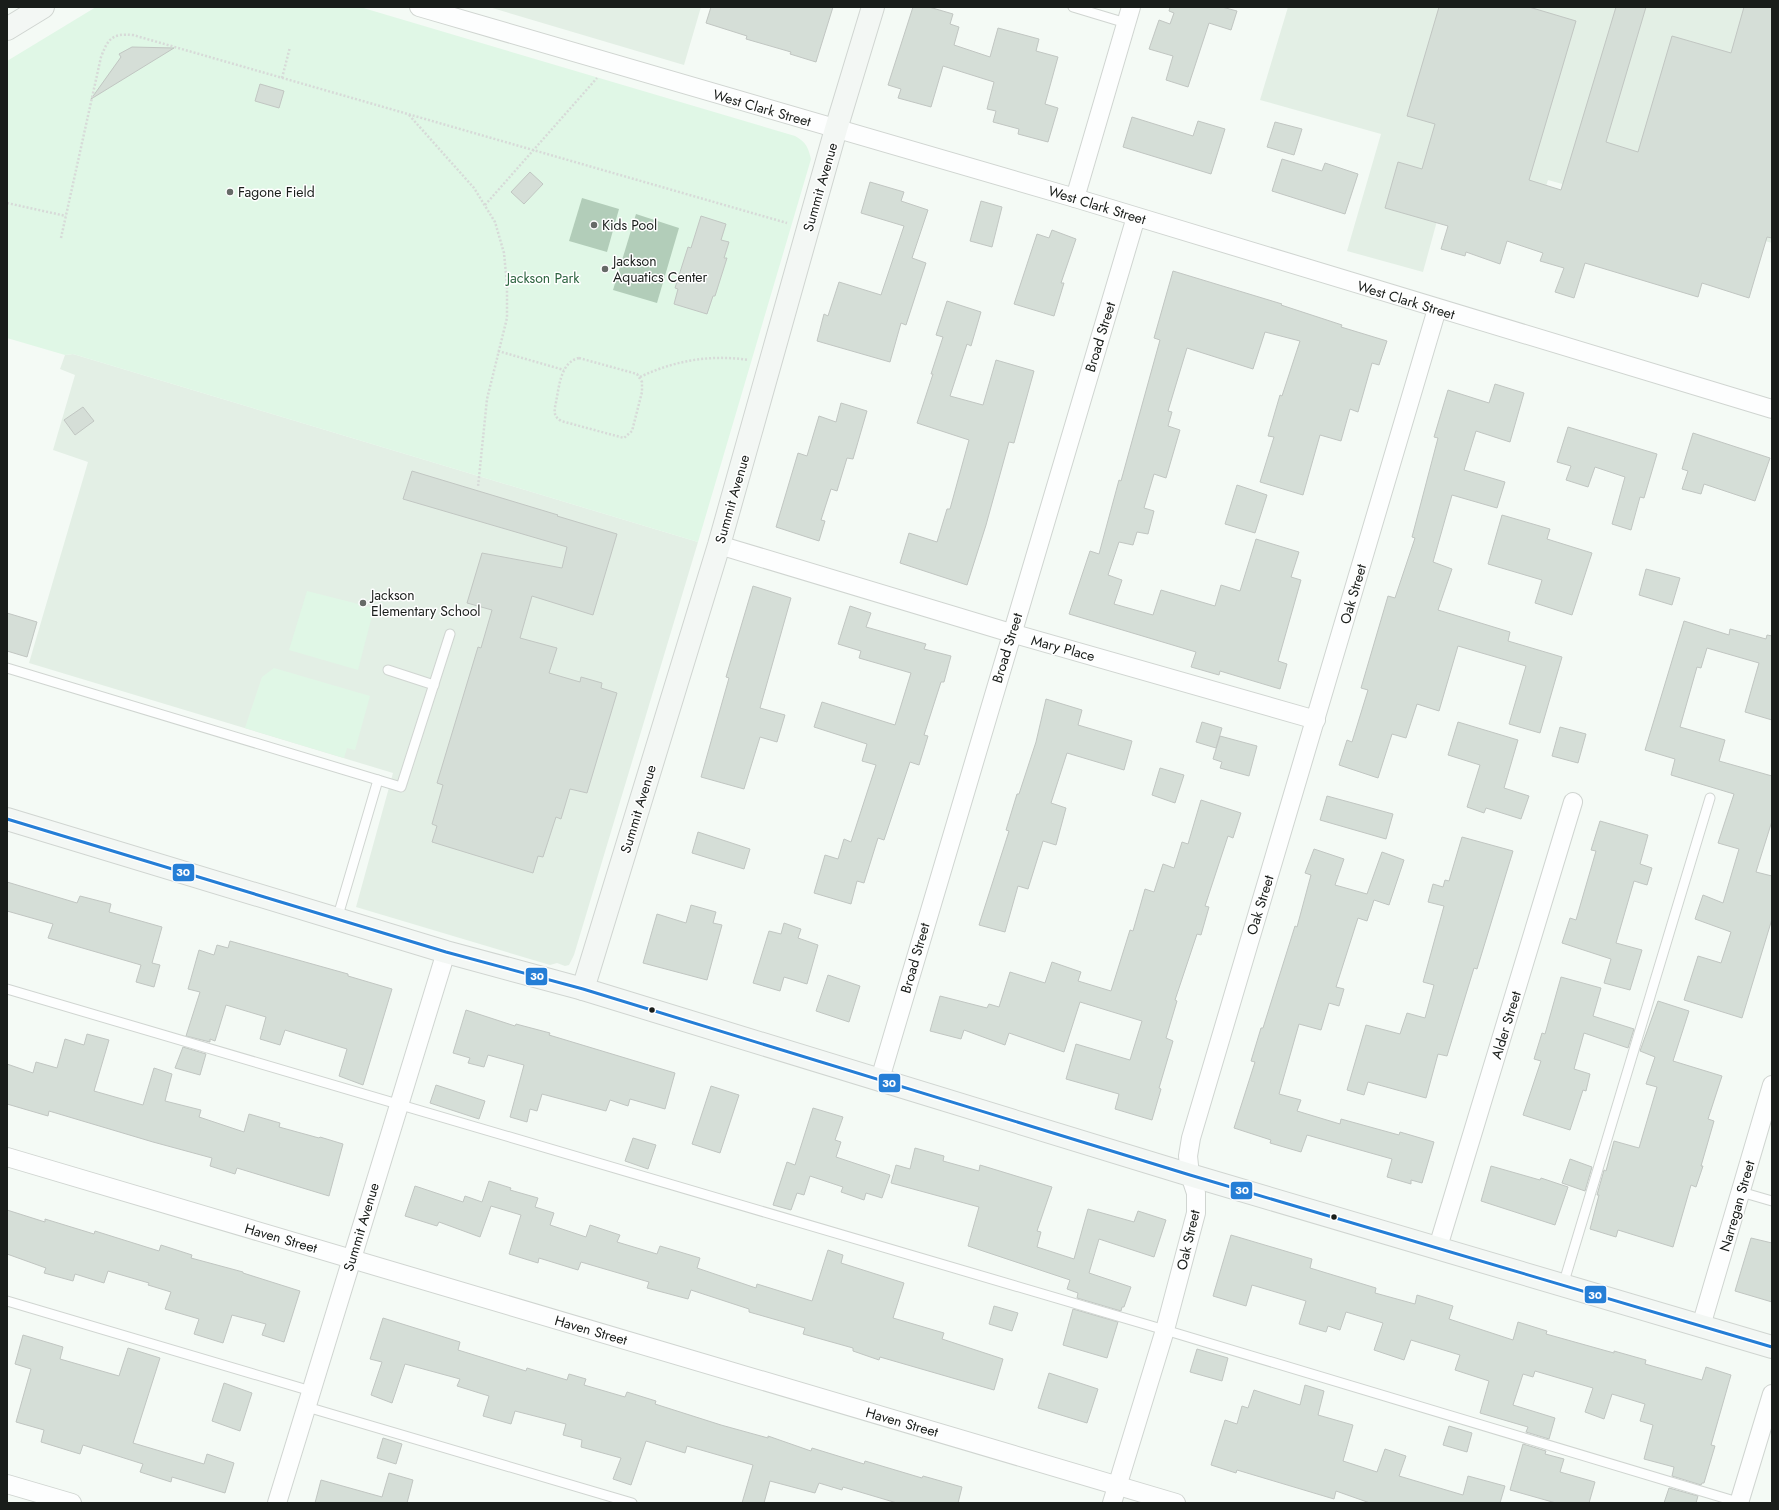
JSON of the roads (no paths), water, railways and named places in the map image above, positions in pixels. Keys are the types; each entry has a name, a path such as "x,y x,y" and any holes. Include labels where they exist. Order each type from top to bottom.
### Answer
{"street":[{"path":"7,29 44,7"},
{"name":"West Clark Street","path":"419,7 836,130 1075,198 1437,309 1772,409"},
{"name":"Summit Avenue","path":"583,989 719,545 836,130 873,7"},
{"path":"1075,198 1128,15"},
{"name":"Broad Street","path":"880,1079 1011,633 1136,217"},
{"name":"Oak Street","path":"1112,1503 1165,1330 1196,1213 1196,1193 1190,1175 1188,1156 1191,1138 1437,309"},
{"name":"Mary Place","path":"719,545 1011,633 1316,720"},
{"name":"Alder Street","path":"1438,1247 1573,802"},
{"path":"7,819 446,952 583,989 1190,1175 1438,1247 1772,1347"},
{"name":"Summit Avenue","path":"277,1503 398,1104 446,952"},
{"name":"Narregan Street","path":"1701,1326 1772,1085"},
{"name":"Haven Street","path":"7,1157 1176,1503"},
{"path":"1740,1503 1772,1394"},
{"path":"7,1484 72,1503"}],"lane":[{"path":"1073,7 1128,15"},
{"path":"7,668 401,787 450,634"},
{"path":"388,670 434,684"},
{"path":"337,919 378,780"},
{"path":"1563,1284 1710,798"},
{"path":"7,989 1165,1330 1740,1503"},
{"path":"1741,1192 1772,1201"},
{"path":"7,1301 632,1503"}],"place":[{"name":"Fagone Field","path":"230,192"},
{"name":"Kids Pool","path":"594,225"},
{"name":"Jackson Aquatics Center","path":"605,269"},
{"name":"Jackson Elementary School","path":"363,603"}],"park label":[{"name":"Jackson Park","path":"543,278"}]}
